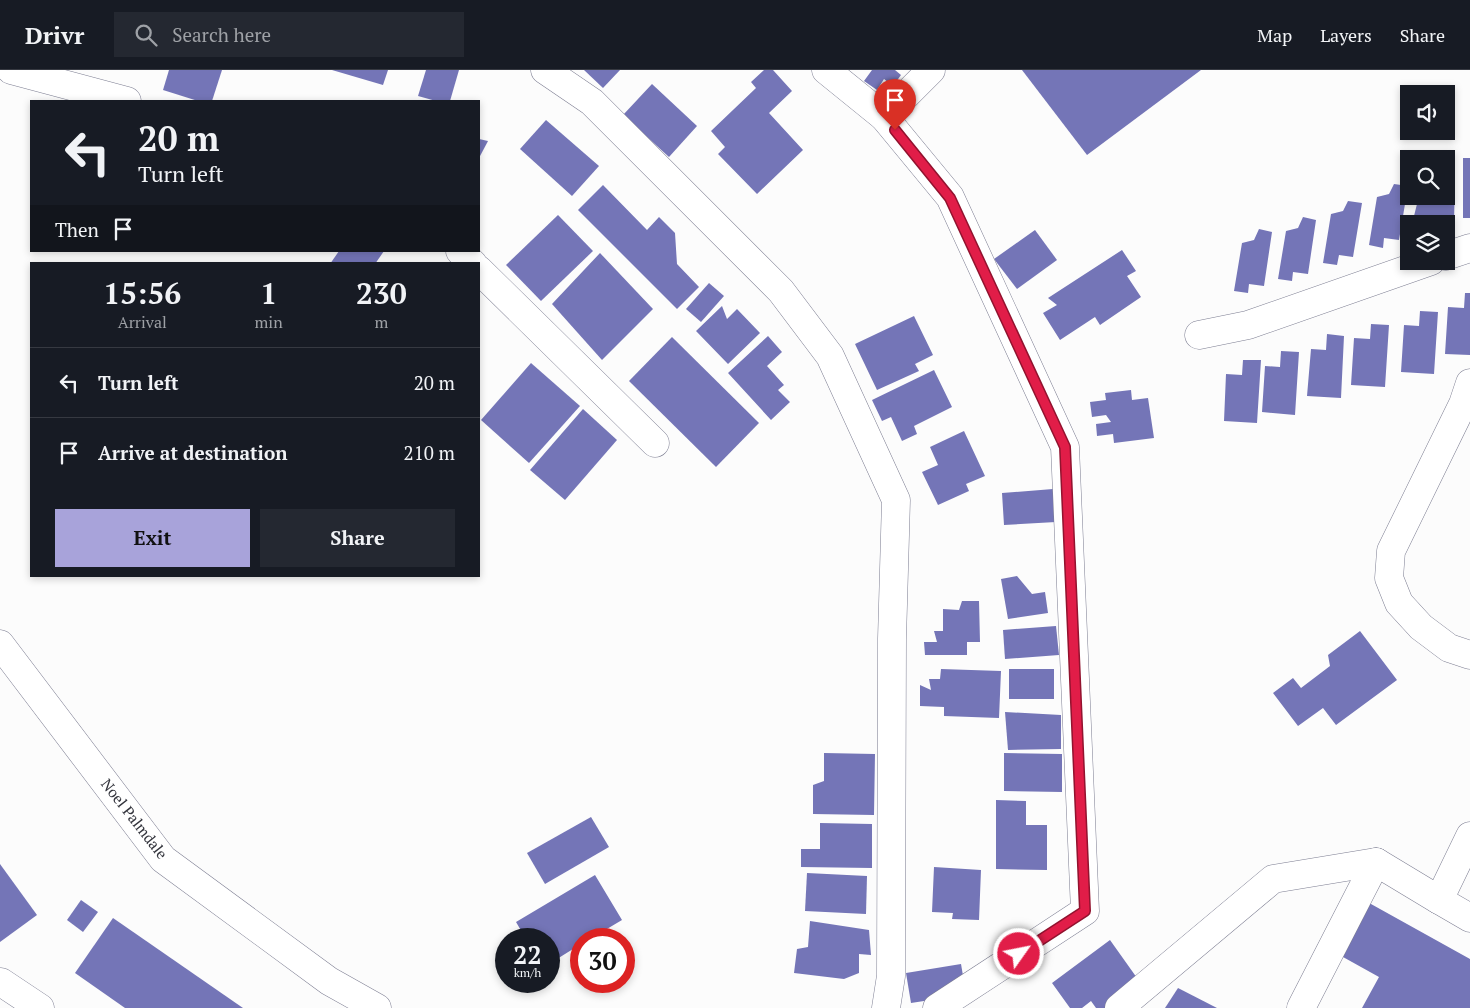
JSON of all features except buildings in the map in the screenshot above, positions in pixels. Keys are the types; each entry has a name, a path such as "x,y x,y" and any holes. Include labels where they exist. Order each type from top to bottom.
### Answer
{"street":[{"path":"11,70 123,100"},
{"path":"545,70 592,102 781,291 830,356 896,500 892,638 892,976 886,1008"},
{"path":"826,70 884,117 950,198 1065,447 1085,911 937,1008"},
{"path":"884,117 931,70"},
{"path":"1455,253 1470,248"},
{"path":"461,252 471,262"},
{"path":"1199,335 1248,325 1405,270"},
{"path":"480,271 655,444"},
{"path":"1470,383 1463,404 1391,551 1389,578 1399,603 1421,627 1450,648 1470,655"},
{"name":"Noel Palmdale","path":"0,644 163,858 329,981 377,1008"},
{"path":"1439,900 1470,836"},
{"path":"1301,1008 1376,862"},
{"path":"1119,1008 1273,879 1376,862 1470,918"},
{"path":"1,983 40,1008"}],"route":[{"path":"895,130 950,198 1065,447 1085,911 1019,954"}]}
